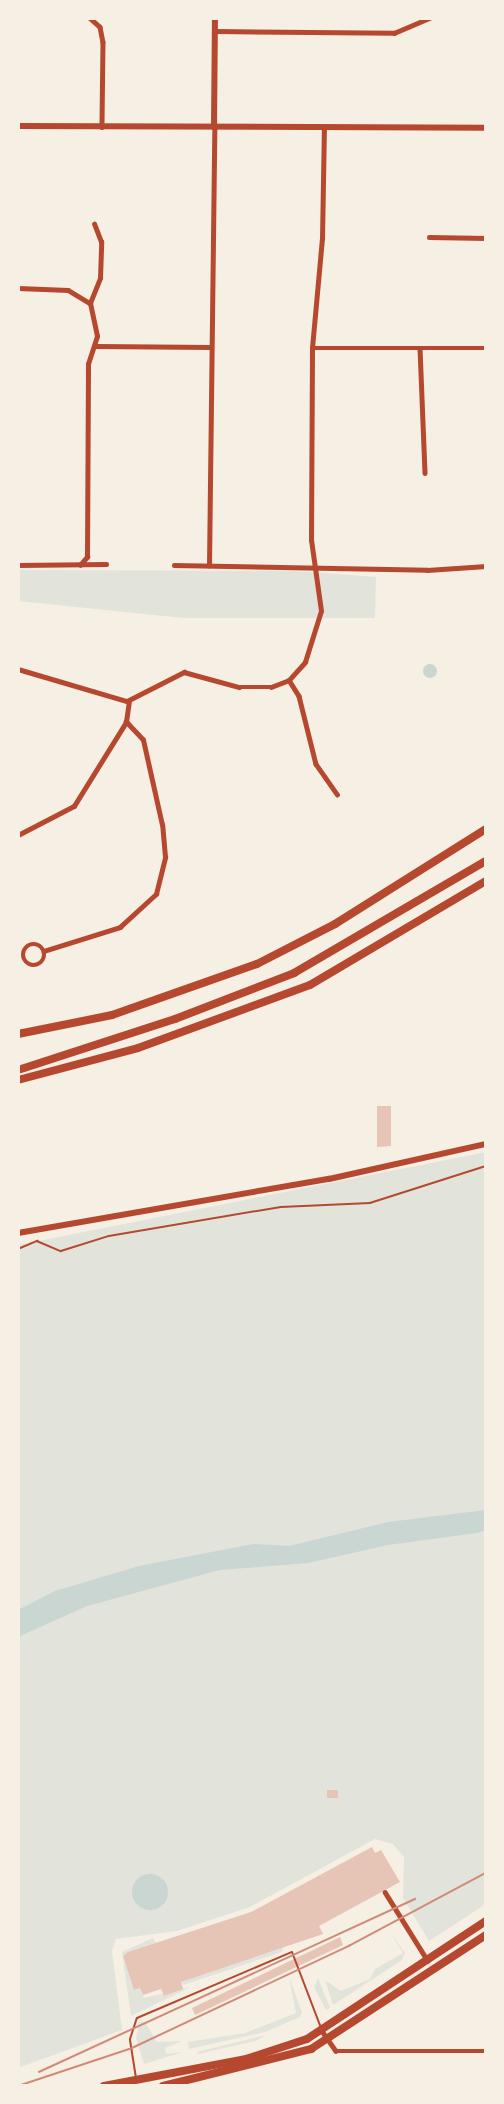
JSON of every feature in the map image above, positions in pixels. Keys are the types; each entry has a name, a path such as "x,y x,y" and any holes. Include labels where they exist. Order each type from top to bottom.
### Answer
{"highway":[{"path":"18,1034 112,1015 257,964 334,924 486,829"},
{"path":"18,1070 175,1019 294,973 486,861"},
{"path":"18,1080 138,1048 310,985 486,881"}],"main road":[{"path":"104,2086 260,2055 322,2031 486,1922"},
{"path":"163,2086 266,2064 327,2040 486,1935"},
{"path":"428,1961 435,1970"},
{"path":"127,2086 136,2079"}],"street":[{"path":"90,18 102,33 102,126"},
{"path":"209,566 215,18"},
{"path":"216,31 394,33 430,18"},
{"path":"18,126 486,128"},
{"path":"18,669 129,701 176,673 202,674 250,689 289,680 305,662 320,623 313,567 312,348 322,239 324,127"},
{"path":"80,565 87,557 88,364 96,346 90,303 100,278 101,242 94,224"},
{"path":"429,237 486,238"},
{"path":"18,288 68,290 90,303"},
{"path":"96,346 211,347"},
{"path":"312,348 486,348"},
{"path":"420,348 425,474"},
{"path":"18,566 106,564"},
{"path":"174,566 486,566"},
{"path":"289,680 299,696 316,764 337,795"},
{"path":"18,835 74,806 126,722 129,701"},
{"path":"44,951 38,965 24,958 29,945 44,951 120,927 156,894 165,857 162,825 143,740 126,722"},
{"path":"18,1233 329,1179 486,1144"},
{"path":"385,1892 428,1961"},
{"path":"322,2031 336,2051 486,2051"}],"lane":[{"path":"136,2079 130,2039 140,2016 292,1952 322,2031"}],"path":[{"path":"18,1249 37,1241 61,1251 109,1236 281,1207 370,1203 486,1166"}],"shaded area":[{"path":"18,570 296,571 376,577 375,618 183,618 18,601"},
{"path":"430,664 435,666 437,671 435,676 430,678 425,676 423,671 425,666"},
{"path":"486,1152 486,1904 429,1941 403,1898 404,1857 393,1844 375,1839 250,1907 177,1931 116,1939 112,1951 122,2030 18,2068 18,1245"},
{"path":"486,1510 486,1530 477,1533 388,1545 308,1563 220,1570 87,1606 18,1637 18,1610 55,1591 139,1566 253,1544 289,1546 388,1522"},
{"path":"150,1874 163,1879 168,1892 163,1905 150,1910 137,1905 132,1892 137,1879"},
{"path":"389,1930 405,1953 402,1960 333,2005 325,1980 341,1991 370,1979 375,1969 403,1953"},
{"path":"153,1938 156,1943 123,1956 134,1990 140,1988 144,1998 191,1987 131,2016 122,1952"},
{"path":"283,1946 282,1952 183,1985 181,1982"},
{"path":"289,1977 302,2012 300,2017 265,2032 189,2049 188,2042 245,2033 296,2013"},
{"path":"318,1978 330,2008 326,2010 314,1987"},
{"path":"139,2022 145,2022 157,2042 182,2041 165,2048 166,2054 183,2052 144,2064 136,2038"},
{"path":"266,2035 255,2041 198,2054 197,2052"}],"building":[{"path":"377,1106 391,1106 391,1146 377,1147"},
{"path":"327,1790 338,1790 338,1798 327,1798"},
{"path":"372,1847 375,1853 381,1850 400,1882 319,1926 323,1934 181,1982 183,1989 164,1996 161,1989 143,1995 140,1988 134,1990 123,1956 128,1952 251,1912"},
{"path":"340,1937 343,1945 195,2015 192,2008"}],"tram line":[{"path":"18,2086 132,2048 349,1946 486,1873"},
{"path":"39,2072 415,1899"}]}
